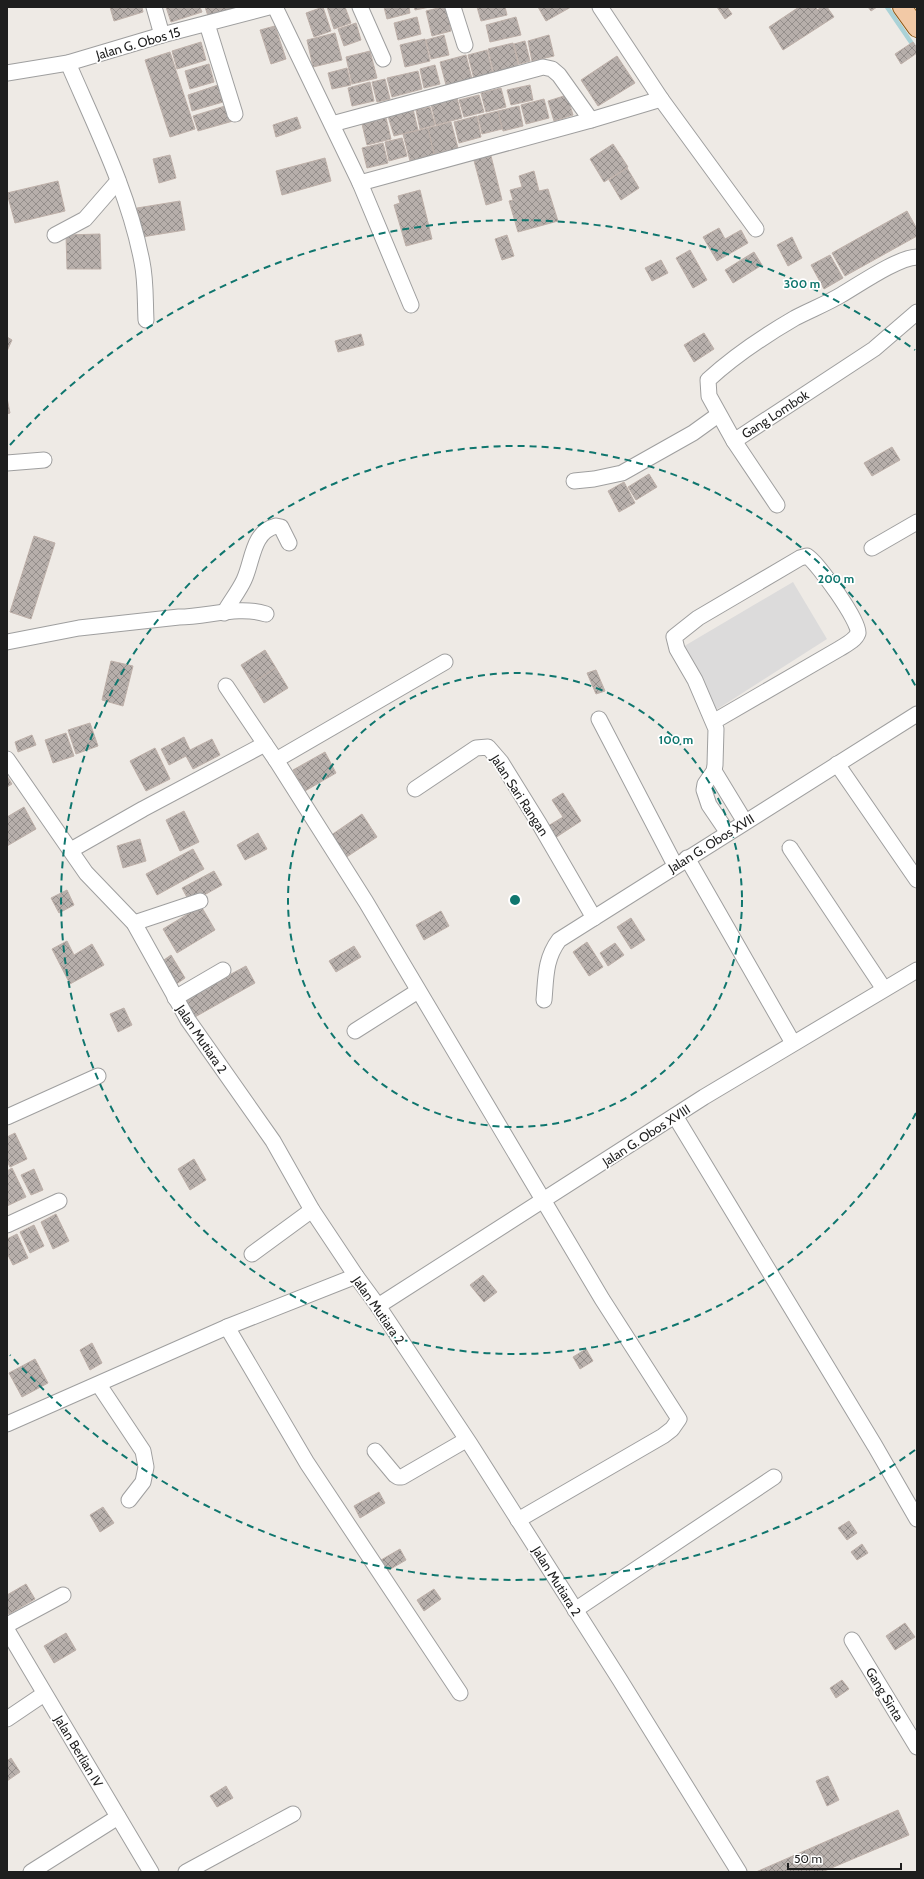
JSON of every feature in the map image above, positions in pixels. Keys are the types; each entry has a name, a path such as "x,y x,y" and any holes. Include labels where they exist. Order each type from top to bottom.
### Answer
{"main road":[{"path":"902,7 917,28"}],"street":[{"path":"154,7 162,35"},
{"name":"Jalan G. Obos 15","path":"7,73 68,63 162,35 207,24 244,10 269,7"},
{"path":"275,7 360,183 411,305"},
{"path":"360,7 383,59"},
{"path":"454,7 465,45"},
{"path":"600,7 661,99 756,229"},
{"path":"207,24 235,114"},
{"path":"68,63 128,208 142,263 146,320"},
{"path":"332,124 543,67 552,69 559,75 591,120"},
{"path":"360,183 591,120 661,99"},
{"path":"55,235 85,219 118,182"},
{"name":"Gang Lombok","path":"917,257 897,262 839,297 795,318 726,363 708,380 709,396 718,415 734,441 874,349 917,312"},
{"path":"574,481 594,479 622,473 693,433 718,415"},
{"path":"734,441 777,505"},
{"path":"7,463 44,460"},
{"path":"872,548 917,522"},
{"path":"224,612 244,580 257,540 264,532 276,526 281,527 289,543"},
{"path":"713,722 839,649 853,639 858,633 858,627 850,612 817,565 807,556 800,558 698,618 674,637 677,649 695,680 713,722 716,729 714,771 705,784 705,797 728,833"},
{"path":"7,642 79,628 179,617 190,618 241,610 254,610 266,614"},
{"path":"276,760 445,662"},
{"path":"226,686 276,760 366,902 602,1299 679,1419 672,1430 663,1436 518,1520"},
{"name":"Jalan G. Obos XVII","path":"544,1000 548,960 552,949 559,940 917,714"},
{"path":"599,718 681,862 793,1043"},
{"path":"71,850 143,809 265,744"},
{"name":"Jalan Sari Rangan","path":"415,789 476,748 488,747 501,762 540,825 594,918"},
{"name":"Jalan Mutiara 2","path":"7,759 86,873 134,923 188,1020 273,1141 312,1210 378,1306 518,1520 576,1610 739,1872"},
{"path":"837,764 917,880"},
{"path":"714,771 745,822"},
{"path":"790,848 884,989"},
{"path":"134,923 200,902"},
{"path":"175,998 224,970"},
{"name":"Jalan G. Obos XVIII","path":"378,1306 675,1116 793,1043 917,970"},
{"path":"355,1031 418,991"},
{"path":"7,1117 98,1076"},
{"path":"675,1116 875,1446 917,1519"},
{"path":"7,1225 59,1200"},
{"path":"252,1254 312,1210"},
{"path":"7,1424 99,1385 227,1327 356,1276"},
{"path":"227,1327 307,1463 460,1693"},
{"path":"99,1385 143,1451 146,1467 143,1482 129,1500"},
{"path":"375,1451 395,1475 402,1477 466,1440"},
{"path":"576,1610 774,1477"},
{"path":"7,1624 63,1595"},
{"name":"Jalan Berlian IV","path":"7,1630 151,1872"},
{"name":"Gang Sinta","path":"852,1640 917,1747"},
{"path":"7,1719 44,1694"},
{"path":"186,1872 293,1814"},
{"path":"31,1872 118,1817"}],"shaded area":[{"path":"793,582 827,639 716,710 681,648"}],"building":[{"path":"110,7 142,7 143,12 114,21"},
{"path":"166,7 200,7 202,12 171,22"},
{"path":"205,7 238,7 208,16"},
{"path":"323,7 331,31 314,37 306,13"},
{"path":"327,7 345,7 351,23 334,29"},
{"path":"384,7 409,7 410,13 387,19"},
{"path":"414,7 430,7 415,10"},
{"path":"446,7 451,31 432,36 426,11"},
{"path":"477,7 505,7 507,15 481,21"},
{"path":"538,7 571,7 546,21"},
{"path":"717,7 727,7 732,14 725,19"},
{"path":"799,7 816,7 817,10 822,7 827,7 834,17 783,50 769,27"},
{"path":"868,7 877,7 871,11"},
{"path":"417,17 421,34 398,40 394,23"},
{"path":"516,17 521,35 490,42 486,25"},
{"path":"356,23 361,40 344,46 338,29"},
{"path":"275,26 286,59 271,64 260,30"},
{"path":"335,33 342,60 313,67 307,40"},
{"path":"444,35 449,55 431,59 426,40"},
{"path":"549,35 554,56 532,61 528,41"},
{"path":"425,39 430,61 405,67 400,45"},
{"path":"525,41 530,61 519,64 514,44"},
{"path":"201,42 206,60 177,69 172,51"},
{"path":"913,42 917,48 917,53 901,64 895,54"},
{"path":"513,43 519,68 494,74 488,49"},
{"path":"487,50 493,74 474,79 468,55"},
{"path":"370,51 377,78 352,84 346,57"},
{"path":"170,52 195,129 170,137 145,60"},
{"path":"466,55 472,79 446,85 440,62"},
{"path":"617,56 635,83 598,106 581,80"},
{"path":"209,64 214,82 190,89 185,71"},
{"path":"435,65 440,84 424,88 420,69"},
{"path":"347,68 351,85 332,89 328,73"},
{"path":"418,71 422,89 392,97 387,78"},
{"path":"385,79 390,99 377,102 372,82"},
{"path":"370,82 374,101 352,106 348,88"},
{"path":"218,85 223,102 192,111 188,95"},
{"path":"530,85 533,100 511,105 507,90"},
{"path":"501,88 506,107 486,112 481,93"},
{"path":"479,95 484,112 464,117 459,100"},
{"path":"567,95 573,115 554,121 548,101"},
{"path":"457,98 462,118 436,125 431,104"},
{"path":"544,99 549,118 526,124 521,105"},
{"path":"228,105 233,121 198,131 193,116"},
{"path":"519,106 523,126 503,131 498,111"},
{"path":"430,107 435,125 420,129 416,110"},
{"path":"413,109 418,130 394,136 388,116"},
{"path":"498,111 502,129 482,134 478,116"},
{"path":"477,116 481,137 459,143 454,122"},
{"path":"297,117 301,128 276,137 273,125"},
{"path":"386,118 391,139 367,145 362,124"},
{"path":"451,122 458,148 434,154 428,128"},
{"path":"428,128 434,155 410,161 403,134"},
{"path":"402,138 407,156 389,161 385,142"},
{"path":"383,143 388,163 367,168 362,148"},
{"path":"613,144 628,167 604,182 590,159"},
{"path":"490,152 502,200 486,205 473,157"},
{"path":"170,155 176,178 159,183 153,159"},
{"path":"325,158 331,181 282,195 276,171"},
{"path":"627,168 639,188 621,200 609,180"},
{"path":"534,171 539,191 548,189 558,221 518,232 509,201 513,200 510,190 522,187 519,176"},
{"path":"58,181 65,211 15,223 7,193"},
{"path":"420,190 432,239 406,246 394,205 400,203 398,196"},
{"path":"180,201 185,230 142,237 137,208"},
{"path":"907,211 917,229 917,236 845,276 832,253"},
{"path":"719,228 725,239 741,230 748,243 717,261 703,237"},
{"path":"100,234 101,269 67,269 66,235"},
{"path":"507,235 514,256 502,260 495,239"},
{"path":"792,237 802,258 788,266 777,245"},
{"path":"690,250 707,280 693,288 676,258"},
{"path":"754,252 762,265 733,283 725,270"},
{"path":"830,255 843,278 824,289 811,265"},
{"path":"661,260 668,273 652,281 645,268"},
{"path":"704,333 714,349 694,362 684,345"},
{"path":"361,334 364,345 338,352 335,341"},
{"path":"7,337 12,340 7,351"},
{"path":"7,398 10,413 7,414"},
{"path":"892,447 900,460 872,476 864,463"},
{"path":"649,474 657,487 636,500 628,487"},
{"path":"624,482 635,503 619,512 608,491"},
{"path":"34,536 55,543 31,619 10,612"},
{"path":"265,650 276,668 252,683 241,665"},
{"path":"111,661 133,666 123,706 102,700"},
{"path":"276,668 288,688 264,703 252,683"},
{"path":"596,670 605,691 596,694 587,673"},
{"path":"90,723 98,746 76,754 68,730"},
{"path":"66,733 74,756 53,763 45,740"},
{"path":"32,735 36,745 18,752 15,742"},
{"path":"184,737 190,750 212,739 220,755 193,769 186,756 169,765 161,749"},
{"path":"155,748 170,779 146,791 130,761"},
{"path":"325,752 336,773 305,791 293,770"},
{"path":"7,776 12,784 7,787"},
{"path":"563,793 581,821 555,838 548,826 563,817 552,800"},
{"path":"24,807 36,829 7,846 7,817"},
{"path":"184,811 199,842 180,851 166,820"},
{"path":"362,814 377,837 342,860 327,838"},
{"path":"258,833 267,849 245,860 237,845"},
{"path":"140,839 146,861 123,868 117,846"},
{"path":"193,849 204,869 157,895 146,874"},
{"path":"214,871 222,885 190,903 182,888"},
{"path":"67,890 74,905 59,913 51,898"},
{"path":"201,906 215,930 177,953 163,929"},
{"path":"441,911 449,926 424,940 416,925"},
{"path":"631,918 645,940 631,949 617,927"},
{"path":"67,941 74,955 92,944 104,965 70,984 52,949"},
{"path":"587,942 603,967 589,976 573,952"},
{"path":"615,943 624,955 608,966 600,953"},
{"path":"354,946 361,957 336,972 329,961"},
{"path":"171,955 185,978 175,985 161,962"},
{"path":"246,966 255,983 195,1017 185,999"},
{"path":"124,1008 132,1025 118,1032 110,1014"},
{"path":"15,1133 27,1159 10,1167 7,1161 7,1137"},
{"path":"194,1159 206,1180 190,1190 178,1169"},
{"path":"12,1168 26,1197 7,1206 7,1171"},
{"path":"34,1169 43,1190 31,1195 21,1175"},
{"path":"56,1214 69,1241 53,1249 41,1222"},
{"path":"34,1225 44,1246 30,1253 20,1232"},
{"path":"17,1234 28,1258 13,1265 7,1253 7,1239"},
{"path":"483,1275 497,1292 484,1302 470,1285"},
{"path":"92,1343 102,1363 90,1370 80,1350"},
{"path":"586,1349 593,1361 580,1369 573,1357"},
{"path":"35,1359 48,1383 22,1397 9,1373"},
{"path":"379,1492 385,1503 360,1518 354,1506"},
{"path":"103,1507 114,1523 100,1532 90,1515"},
{"path":"849,1521 857,1533 847,1540 838,1528"},
{"path":"862,1544 868,1553 857,1560 851,1552"},
{"path":"400,1549 406,1560 387,1571 381,1560"},
{"path":"26,1584 35,1599 9,1614 7,1611 7,1595"},
{"path":"434,1589 441,1599 424,1611 417,1600"},
{"path":"905,1623 915,1637 895,1650 886,1636"},
{"path":"66,1633 76,1650 54,1663 44,1646"},
{"path":"842,1680 849,1689 836,1698 830,1688"},
{"path":"11,1758 20,1772 7,1781 7,1761"},
{"path":"828,1776 839,1800 827,1806 816,1781"},
{"path":"226,1786 233,1798 217,1807 210,1796"},
{"path":"898,1810 909,1835 822,1872 756,1872"}],"waterway":[{"path":"887,7 917,51"}]}
